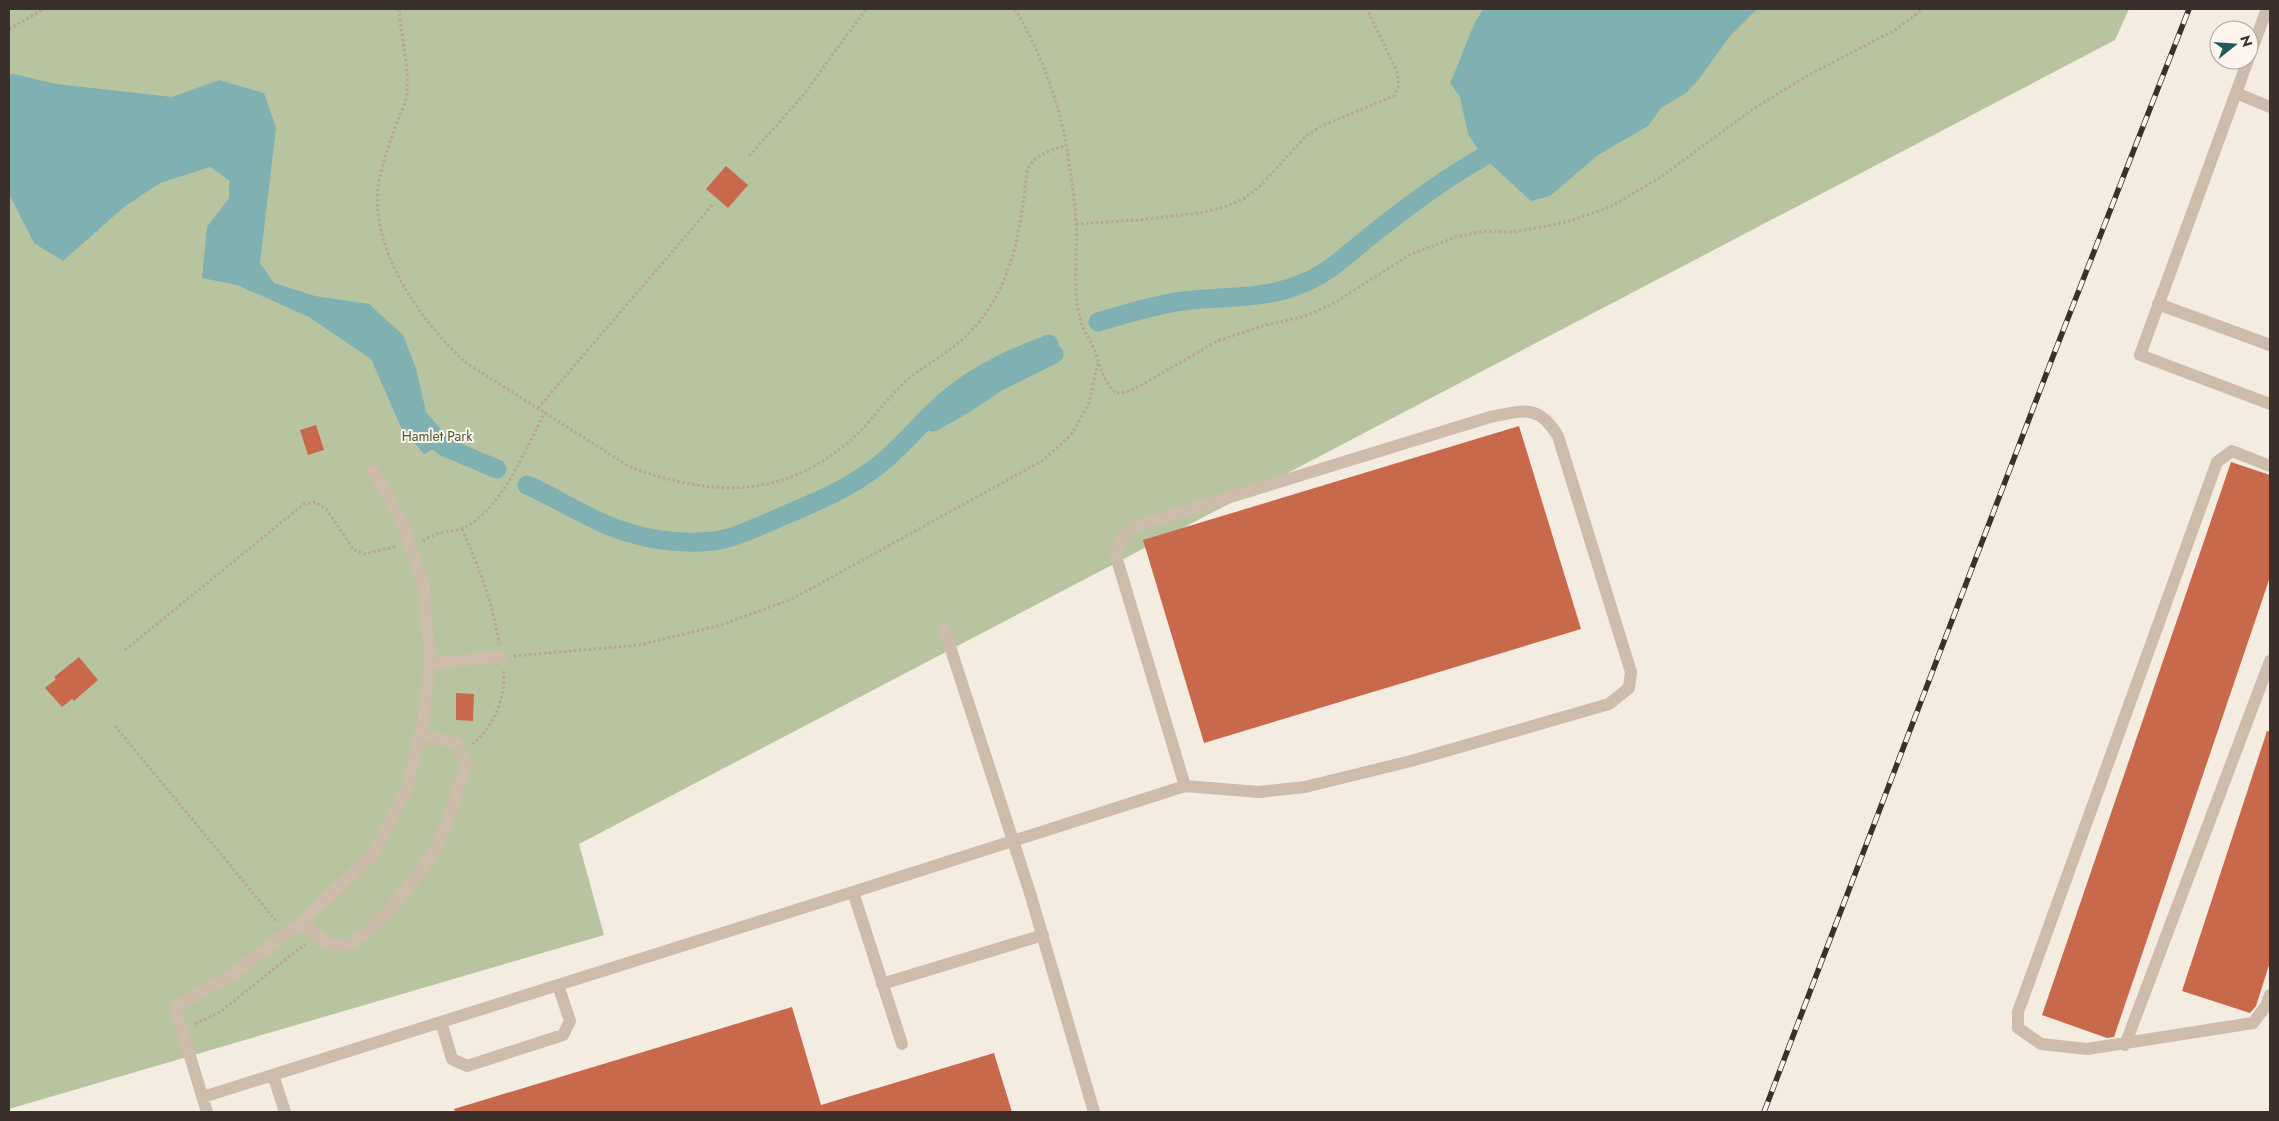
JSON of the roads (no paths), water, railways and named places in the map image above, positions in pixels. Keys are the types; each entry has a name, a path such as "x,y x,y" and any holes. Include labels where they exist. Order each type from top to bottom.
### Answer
{"street":[{"path":"2259,30 2267,9"},
{"path":"2244,70 2140,355 2270,404"},
{"path":"2236,94 2270,107"},
{"path":"2158,304 2270,345"},
{"path":"203,1097 1184,786 1259,792 1306,787 1411,761 1610,704 1629,688 1632,672 1558,436 1549,421 1527,410 1490,417 1136,526 1124,536 1115,553 1184,786"},
{"path":"2270,466 2232,451 2217,462 2018,1012 2018,1028 2041,1044 2086,1050 2125,1045 2253,1023 2266,1006 2270,995"},
{"path":"207,1112 175,1007 230,976 303,920 373,854 407,788 420,734 430,663 424,588 401,519 373,471"},
{"path":"944,628 1014,841 1094,1112"},
{"path":"430,663 501,657"},
{"path":"2125,1045 2270,661"},
{"path":"303,920 323,941 340,946 359,939 395,906 440,838 466,765 456,744 420,734"},
{"path":"853,892 902,1044"},
{"path":"882,984 1042,935"},
{"path":"440,1022 452,1059 467,1066 563,1035 570,1021 558,985"},
{"path":"273,1075 285,1112"}],"water":[{"path":"1483,9 1757,9 1730,36 1699,79 1686,93 1661,108 1648,126 1598,155 1550,196 1531,201 1483,157 1468,134 1460,97 1450,83 1473,27"},
{"path":"14,74 56,84 172,97 219,80 264,93 276,128 260,263 274,283 315,296 369,304 403,335 416,368 426,412 450,440 424,454 401,427 371,359 309,317 237,285 202,278 207,227 229,198 229,180 210,167 160,183 124,207 63,261 34,243 9,194 9,75"}],"waterway":[{"path":"1098,322 1172,303 1199,299 1260,295 1306,282 1333,266 1427,193 1483,157"},
{"path":"527,485 617,529 640,536 682,542 713,541 730,537 805,507 853,483 885,460 939,406 960,389 996,367 1049,344"},
{"path":"933,422 996,383 1054,354"},
{"path":"428,435 445,447 497,469"}],"railway":[{"path":"1764,1112 2052,359 2189,9"}],"park label":[{"name":"Hamlet Park","path":"437,436"}]}
